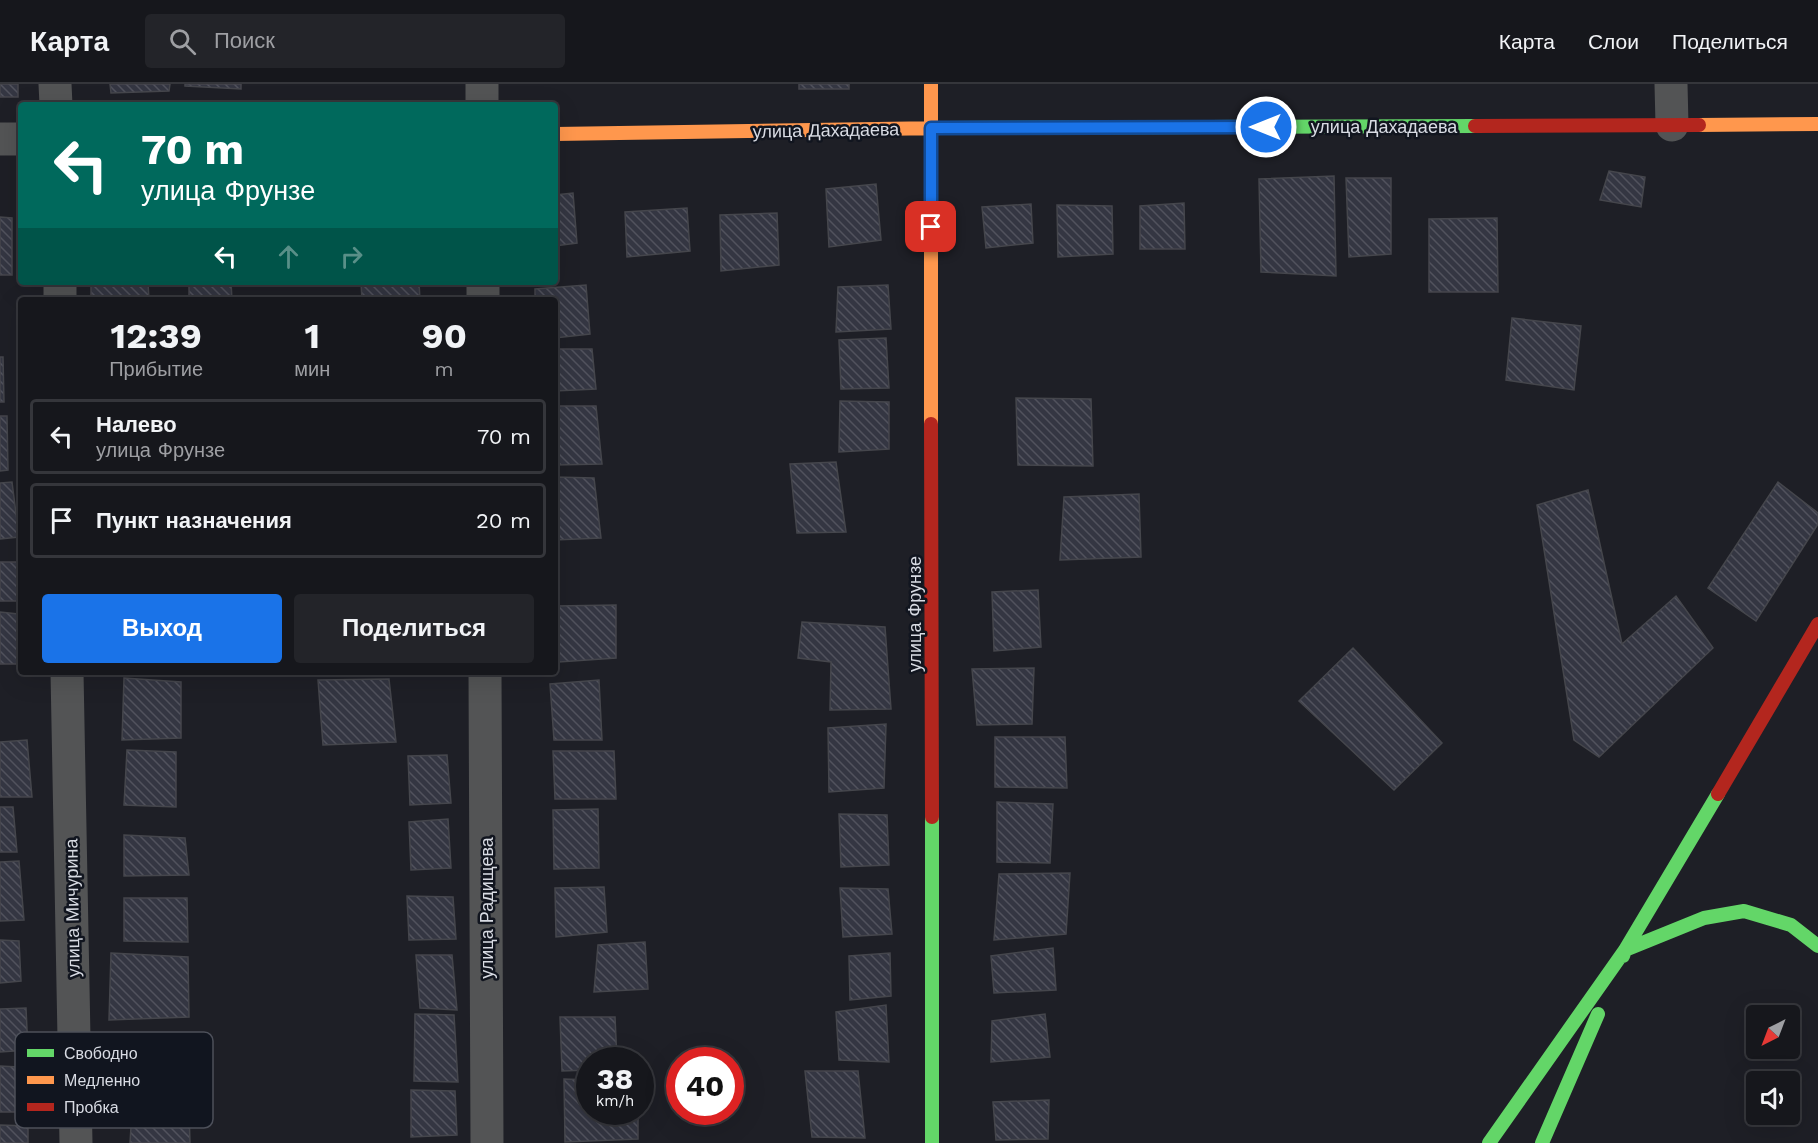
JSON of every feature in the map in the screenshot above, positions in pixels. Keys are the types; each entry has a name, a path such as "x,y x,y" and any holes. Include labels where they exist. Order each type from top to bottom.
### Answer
{"street":[{"path":"55,84 56,102"},
{"path":"482,84 482,102"},
{"name":"улица Фрунзе","path":"931,84 932,1143"},
{"path":"1671,84 1672,125"},
{"name":"улица Дахадаева","path":"558,134 931,128 1818,124"},
{"path":"0,139 18,139"},
{"path":"1489,1143 1626,950 1818,624"},
{"name":"улица Мичурина","path":"67,675 74,1032"},
{"name":"улица Радищева","path":"485,675 487,1143"},
{"path":"1542,1143 1626,950 1704,918 1744,911 1791,925 1818,945"},
{"name":"улица Мичурина","path":"76,1128 76,1143"}],"building":[{"path":"0,84 18,84 18,97 0,97"},
{"path":"110,84 170,84 169,91 111,93"},
{"path":"185,84 241,84 241,89 185,86"},
{"path":"799,84 849,84 849,89 799,89"},
{"path":"1609,171 1645,177 1641,207 1600,200"},
{"path":"1334,176 1336,276 1261,272 1259,179"},
{"path":"1346,178 1391,178 1391,254 1349,257"},
{"path":"876,184 881,240 829,247 826,189"},
{"path":"573,193 577,243 558,246 558,195"},
{"path":"1184,203 1185,249 1140,249 1140,206"},
{"path":"1031,204 1033,243 986,248 982,207"},
{"path":"1057,205 1112,206 1113,254 1058,257"},
{"path":"687,208 690,251 627,257 625,212"},
{"path":"777,213 779,265 721,271 720,215"},
{"path":"0,217 12,218 12,275 0,275"},
{"path":"1497,218 1498,292 1429,292 1429,219"},
{"path":"91,285 148,285 149,297 91,297"},
{"path":"189,285 231,285 232,297 189,297"},
{"path":"361,285 419,285 420,297 362,297"},
{"path":"586,285 590,334 558,338 558,297 535,297 535,289"},
{"path":"888,285 891,329 836,332 838,287"},
{"path":"1512,318 1581,326 1574,390 1506,380"},
{"path":"886,338 889,388 841,389 839,340"},
{"path":"558,349 592,349 596,389 558,391"},
{"path":"0,357 3,357 4,402 0,402"},
{"path":"1016,398 1091,399 1093,466 1018,465"},
{"path":"840,401 889,402 889,449 839,452"},
{"path":"558,406 596,406 602,464 558,465"},
{"path":"0,416 7,416 8,470 0,471"},
{"path":"836,462 846,532 797,533 790,464"},
{"path":"558,477 594,478 601,538 558,540"},
{"path":"12,482 18,537 0,539 0,483"},
{"path":"1778,482 1818,513 1818,524 1756,621 1708,588"},
{"path":"1588,490 1622,644 1676,596 1713,648 1599,757 1574,740 1537,505"},
{"path":"1139,494 1141,557 1060,560 1064,497"},
{"path":"0,562 18,562 18,601 0,601"},
{"path":"1038,590 1041,647 994,651 992,592"},
{"path":"616,605 616,658 559,662 558,606"},
{"path":"0,612 18,614 18,664 0,664"},
{"path":"802,622 885,627 891,709 830,710 831,662 798,658"},
{"path":"1353,648 1442,743 1394,790 1299,701"},
{"path":"1034,668 1032,724 977,725 972,669"},
{"path":"124,678 181,682 181,738 122,740"},
{"path":"389,679 396,742 323,745 318,680"},
{"path":"599,680 602,740 554,740 550,684"},
{"path":"886,724 884,788 829,792 828,728"},
{"path":"995,737 1065,737 1067,788 995,787"},
{"path":"27,740 32,797 0,797 0,742"},
{"path":"127,750 176,752 176,807 124,805"},
{"path":"553,751 614,751 616,799 555,799"},
{"path":"447,755 451,803 410,805 408,756"},
{"path":"997,802 1053,804 1050,863 997,862"},
{"path":"0,807 13,807 17,852 0,852"},
{"path":"598,809 599,868 554,869 553,810"},
{"path":"839,814 887,815 889,865 841,867"},
{"path":"448,819 451,868 411,870 409,822"},
{"path":"124,835 185,838 189,875 124,876"},
{"path":"19,861 24,920 0,921 0,862"},
{"path":"1070,873 1066,934 994,940 999,874"},
{"path":"604,887 607,932 556,937 555,888"},
{"path":"840,888 888,889 892,934 843,937"},
{"path":"407,896 453,897 456,939 409,940"},
{"path":"124,898 187,898 188,942 124,941"},
{"path":"0,940 19,941 21,981 0,983"},
{"path":"645,942 648,989 594,992 598,945"},
{"path":"1053,948 1056,990 994,993 991,956"},
{"path":"111,953 188,957 189,1017 109,1020"},
{"path":"890,953 891,996 850,1000 849,956"},
{"path":"416,955 452,955 457,1010 420,1008"},
{"path":"886,1005 889,1062 839,1060 836,1012"},
{"path":"26,1008 27,1032 15,1032 15,1051 0,1052 0,1009"},
{"path":"415,1014 454,1015 458,1082 414,1081"},
{"path":"1045,1014 1050,1057 991,1062 992,1021"},
{"path":"560,1017 615,1017 616,1047 576,1047 576,1070 562,1071"},
{"path":"0,1066 15,1067 15,1112 0,1112"},
{"path":"805,1071 858,1071 865,1138 812,1137"},
{"path":"564,1079 576,1079 576,1125 638,1125 638,1139 565,1142"},
{"path":"411,1090 455,1091 457,1135 411,1137"},
{"path":"1049,1100 1048,1139 996,1140 993,1102"},
{"path":"0,1125 28,1128 28,1143 0,1143"},
{"path":"131,1128 190,1128 190,1143 130,1143"}],"traffic: fast":[{"path":"942,128 1475,126"},
{"path":"1489,1143 1625,950 1718,794"},
{"path":"932,817 932,1143"},
{"path":"1623,956 1625,950 1704,918 1744,911 1791,925 1818,946"},
{"path":"1542,1143 1598,1014"}],"traffic: slow":[{"path":"931,84 931,424"},
{"path":"1699,125 1818,124"},
{"path":"558,134 942,128"}],"traffic: jam":[{"path":"1475,126 1699,125"},
{"path":"931,424 932,817"},
{"path":"1718,794 1818,624"}],"route":[{"path":"931,227 931,128 1266,127"}]}
